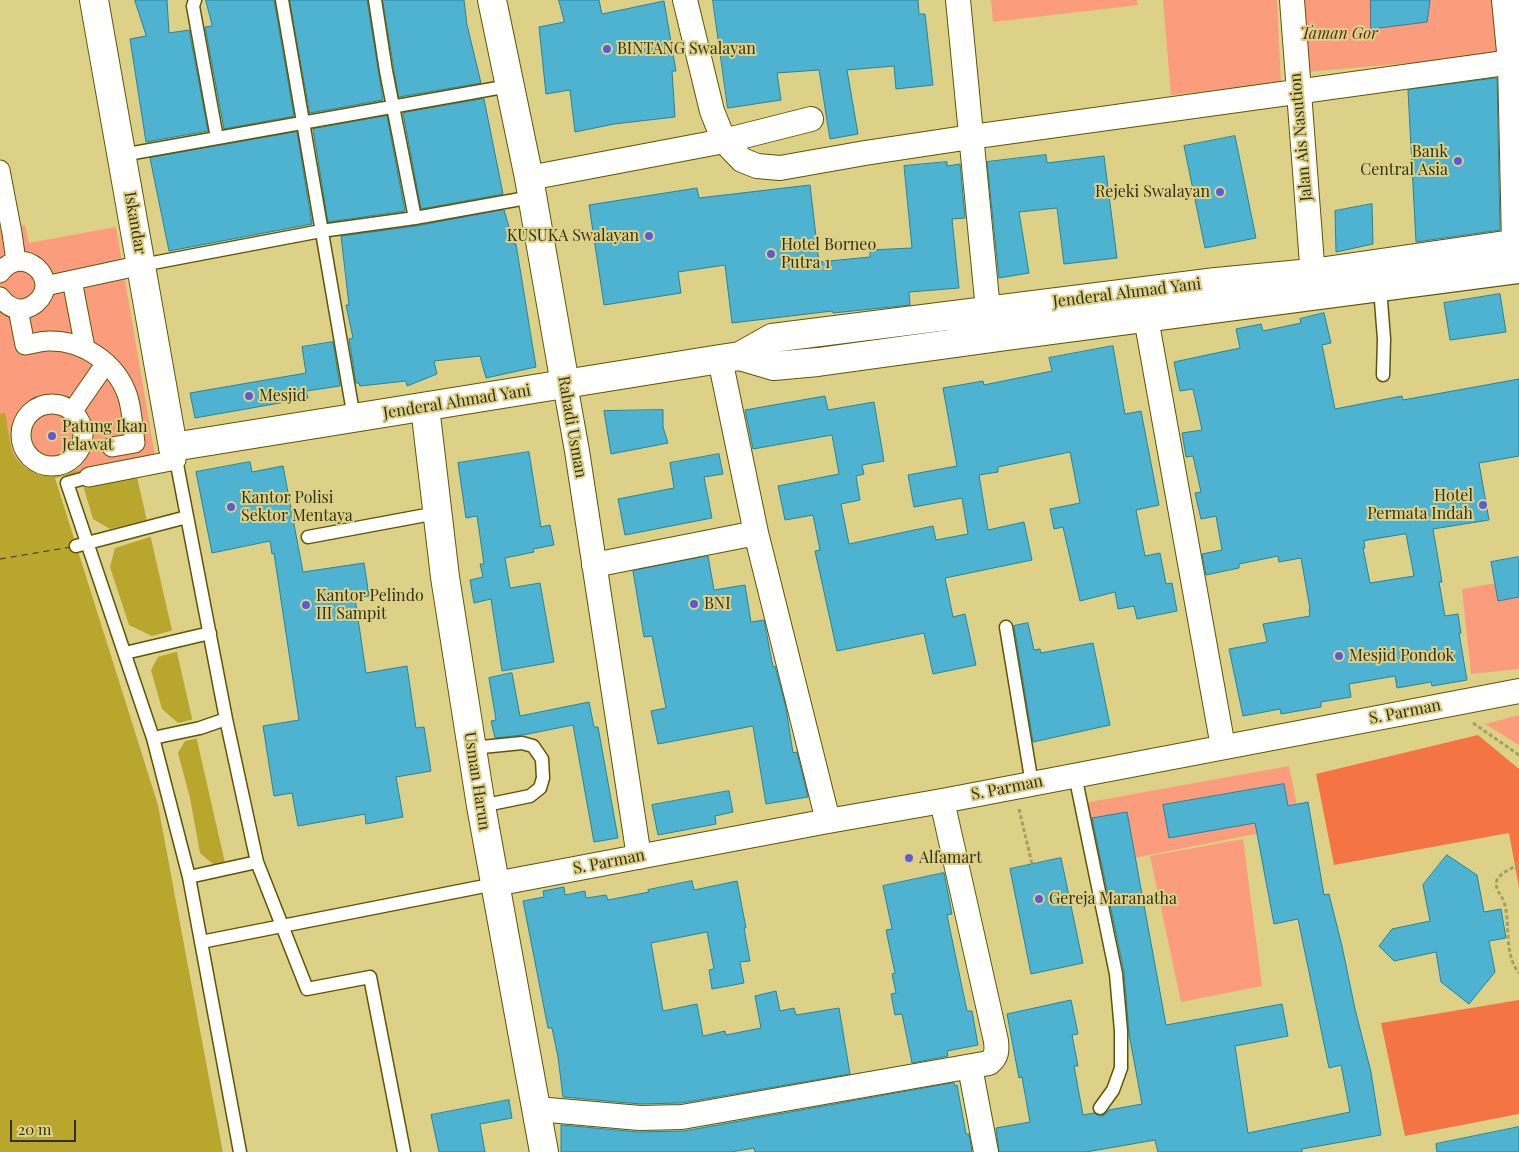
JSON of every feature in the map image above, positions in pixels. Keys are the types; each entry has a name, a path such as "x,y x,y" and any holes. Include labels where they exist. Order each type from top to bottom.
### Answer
{"main road":[{"name":"Iskandar","path":"94,0 175,454"},
{"name":"Rahadi Usman","path":"492,0 531,188 565,384"},
{"path":"1506,0 1512,62 1518,252"},
{"name":"Jenderal Ahmad Yani","path":"730,358 774,366 818,362 1146,318 1313,285 1518,252"},
{"name":"Jenderal Ahmad Yani","path":"175,454 354,418 730,358 772,338 1216,282 1380,288 1518,252"},
{"name":"Usman Harun","path":"426,407 445,577 481,806 544,1152"}],"street":[{"path":"685,0 712,112 724,141 742,160 757,166 780,168 865,152 1298,90 1512,62"},
{"path":"958,0 988,310"},
{"name":"Jalan Ais Nasution","path":"1292,0 1313,285"},
{"path":"531,188 811,119"},
{"path":"0,177 16,261"},
{"path":"0,273 8,265 16,261 25,261 34,265 40,271 44,278 45,286 39,301 26,309 10,307 0,297"},
{"path":"45,286 142,265"},
{"path":"72,280 85,348"},
{"path":"18,309 25,345 47,341 85,348 106,363 116,373 128,398 135,443 112,447"},
{"path":"1146,318 1223,747"},
{"path":"730,358 756,533 828,821"},
{"path":"72,412 106,363"},
{"name":"Rahadi Usman","path":"565,384 577,450 639,857"},
{"path":"89,477 175,454"},
{"path":"594,565 756,533"},
{"name":"S. Parman","path":"495,884 1519,691"},
{"path":"537,1109 640,1118 682,1117 989,1063 995,1058 997,1052 942,801"},
{"path":"970,1067 986,1152"}],"lane":[{"path":"195,0 193,6 217,138"},
{"path":"282,0 354,418"},
{"path":"375,0 386,71 415,218"},
{"path":"122,155 509,86"},
{"path":"142,265 322,230 415,218 531,188"},
{"path":"1380,288 1384,339 1383,374"},
{"path":"175,454 226,719 258,862 307,989 370,977 404,1152"},
{"path":"89,477 67,483 82,545 125,653 153,738 189,877 240,1152"},
{"path":"308,537 437,513"},
{"path":"82,545 187,516"},
{"path":"1006,627 1032,784"},
{"path":"125,653 210,633"},
{"path":"153,738 200,728 226,719"},
{"path":"472,748 522,743 533,746 542,759 543,778 540,788 530,796 481,806"},
{"path":"1075,775 1116,974 1121,1031 1121,1068 1113,1090 1100,1108"},
{"path":"189,877 258,862"},
{"path":"201,942 495,884"}],"path":[{"path":"1471,722 1519,755"},
{"path":"1018,803 1032,864"},
{"path":"1519,864 1499,877 1496,883 1498,892 1504,901 1510,952 1516,970 1519,973"}],"green space":[{"path":"991,0 1137,0 1138,5 993,22"},
{"path":"1163,0 1277,0 1281,83 1171,95"},
{"name":"Taman Gor","path":"1303,0 1498,0 1503,55 1306,72"},
{"path":"25,225 29,243 116,227 155,456 55,476 41,475 30,471 16,457 5,414 0,414 0,230"},
{"path":"1519,579 1519,669 1471,674 1462,589"},
{"path":"1519,715 1519,745 1485,724"},
{"path":"1289,766 1301,825 1098,865 1084,803"},
{"path":"1243,839 1262,986 1181,1002 1150,856"}],"shaded area":[{"path":"5,413 10,443 16,458 36,474 49,476 82,470 87,487 137,477 225,863 174,890 223,1152 0,1152 0,414"},
{"path":"1478,735 1519,769 1519,888 1509,833 1334,865 1316,774"},
{"path":"1519,1000 1519,1114 1405,1136 1381,1023"}],"pier":[{"path":"79,472 93,519 110,529 149,519 153,536 115,548 110,567 129,625 152,636 174,630 179,651 158,657 151,670 162,709 178,723 194,719 199,738 185,741 178,753 190,798 200,853 214,865 227,862 215,867 177,891 226,1152 223,1152 158,805 55,478"}],"building":[{"path":"135,0 167,0 169,33 189,30 208,131 146,142 130,39 146,36"},
{"path":"206,0 274,0 294,116 224,129 205,27 212,26"},
{"path":"290,0 367,0 383,100 310,113"},
{"path":"383,0 464,0 467,25 481,83 399,97"},
{"name":"BINTANG Swalayan","path":"559,0 599,0 602,14 664,1 676,71 672,71 675,117 614,124 575,132 570,90 546,94 539,27 564,22"},
{"path":"713,0 918,0 919,14 925,14 933,85 896,89 894,66 847,70 858,134 830,139 819,70 777,73 781,100 728,108"},
{"path":"1371,0 1430,0 1427,22 1371,29"},
{"name":"Bank Central Asia","path":"1497,78 1500,230 1416,242 1408,90"},
{"path":"484,99 503,194 421,209 403,113"},
{"path":"387,116 405,211 328,222 313,129"},
{"path":"297,132 312,224 169,251 150,158"},
{"name":"Rejeki Swalayan","path":"1235,136 1256,238 1205,248 1184,146"},
{"path":"1046,155 1047,163 1104,156 1117,258 1064,264 1057,208 1019,212 1029,273 999,278 987,162"},
{"path":"947,162 947,166 960,164 965,218 952,219 959,288 909,292 910,305 833,313 832,311 732,323 725,265 678,272 681,293 604,305 589,205 697,188 699,198 810,185 819,262 870,257 870,250 912,248 904,166"},
{"path":"1372,204 1373,244 1336,252 1335,211"},
{"path":"504,210 514,244 516,244 536,367 486,378 480,356 434,361 437,374 407,386 406,381 360,386 359,383 356,383 349,339 353,338 346,305 349,305 341,236 416,226"},
{"path":"1500,294 1506,332 1450,340 1444,303"},
{"path":"1324,313 1331,343 1322,345 1335,409 1402,396 1403,400 1519,379 1519,456 1479,463 1489,520 1433,529 1442,582 1439,582 1445,616 1458,614 1461,633 1459,633 1467,680 1432,686 1431,682 1397,688 1395,676 1349,684 1351,697 1321,702 1321,707 1281,714 1280,709 1243,716 1229,649 1267,642 1263,624 1310,616 1301,558 1279,562 1278,556 1239,564 1239,568 1206,575 1202,554 1222,550 1216,516 1201,519 1195,493 1201,492 1193,456 1186,457 1182,433 1202,430 1193,389 1180,391 1174,362 1240,348 1236,329 1261,324 1263,331 1301,323 1300,319","holes":["1406,534 1414,576 1370,583 1363,548 1365,548 1364,541"]},
{"name":"Mesjid","path":"333,342 340,386 306,391 308,398 195,418 190,393 306,373 302,347"},
{"path":"1113,346 1125,414 1141,411 1159,505 1136,510 1145,556 1160,553 1166,584 1172,583 1177,611 1137,619 1134,606 1118,609 1115,592 1080,601 1063,527 1054,529 1050,509 1080,503 1070,452 998,467 998,472 979,475 988,530 1024,522 1032,560 945,578 953,617 965,614 976,665 933,674 924,633 837,651 815,551 820,550 813,515 785,520 778,486 839,474 832,435 753,449 745,410 825,396 828,410 874,402 884,461 862,465 864,474 856,476 860,500 841,504 849,544 933,526 936,540 968,534 962,498 914,507 908,475 957,466 943,388 983,381 984,385 1052,371 1049,358"},
{"path":"663,410 663,427 668,443 611,454 604,411"},
{"path":"529,452 541,527 550,525 554,545 533,549 534,552 505,558 510,588 540,583 554,662 502,671 491,599 474,603 470,580 483,577 480,564 484,564 477,516 466,518 458,463"},
{"path":"719,454 723,474 704,477 712,518 625,535 618,499 674,488 670,463"},
{"path":"250,462 252,472 283,466 303,572 364,563 369,596 355,598 366,673 407,666 416,728 424,727 431,771 396,777 403,817 366,824 365,814 298,826 292,793 274,796 263,726 299,720 274,553 272,554 270,541 212,553 196,472"},
{"path":"708,556 714,590 745,585 751,622 764,620 773,667 775,666 786,708 793,753 797,752 808,797 766,804 753,726 658,744 651,711 666,708 652,636 644,637 633,571"},
{"path":"1519,557 1519,597 1498,601 1491,562"},
{"path":"1028,623 1034,650 1040,649 1041,653 1093,643 1110,725 1033,742 1014,626"},
{"path":"512,673 520,716 589,702 594,727 598,727 618,838 594,842 573,725 523,735 495,738 491,721 496,720 489,678"},
{"path":"1284,784 1288,806 1308,802 1324,895 1329,894 1342,946 1371,1072 1381,1135 1302,1149 1302,1152 1158,1152 1155,1140 1086,1152 999,1152 996,1128 1030,1122 1022,1077 1019,1078 1007,1014 1071,1000 1078,1034 1072,1035 1078,1066 1074,1066 1083,1115 1094,1113 1103,1116 1109,1110 1142,1104 1129,1034 1124,972 1092,818 1127,812 1166,1025 1282,1004 1288,1036 1235,1046 1248,1133 1350,1112 1341,1065 1329,1068 1298,919 1274,924 1255,823 1169,838 1163,805"},
{"path":"729,791 733,812 715,816 716,824 658,835 652,805"},
{"path":"1447,855 1477,875 1484,912 1501,909 1506,938 1489,941 1495,972 1469,1004 1441,982 1436,952 1394,961 1379,946 1392,929 1430,921 1423,885"},
{"path":"1061,858 1083,963 1031,974 1010,869"},
{"path":"944,873 952,914 947,915 967,1011 972,1011 978,1045 947,1051 948,1056 912,1063 902,1014 895,1015 891,994 896,993 892,974 895,973 886,930 892,929 883,886"},
{"path":"692,881 694,890 737,881 750,961 740,962 744,983 712,989 709,970 714,969 707,932 651,943 663,1011 697,1004 703,1036 725,1031 726,1035 761,1028 755,996 776,991 780,1011 794,1008 796,1015 839,1008 850,1074 681,1103 640,1104 563,1097 558,1057 552,1028 548,1028 523,901 544,897 543,891 564,887 565,895 585,891 586,898 606,895 608,900"},
{"path":"954,1083 955,1086 957,1085 966,1134 969,1134 972,1152 755,1152 754,1148 731,1152 561,1152 561,1125 639,1132 684,1131"},
{"path":"509,1100 512,1118 480,1124 485,1152 439,1152 431,1115"},
{"path":"1519,1127 1519,1152 1437,1152 1436,1144"}],"ferry route":[{"path":"0,559 71,547"}],"place":[{"name":"BINTANG Swalayan","path":"607,49"},
{"name":"Bank Central Asia","path":"1458,161"},
{"name":"Rejeki Swalayan","path":"1220,192"},
{"name":"KUSUKA Swalayan","path":"649,236"},
{"name":"Hotel Borneo Putra 1","path":"771,254"},
{"name":"Mesjid","path":"249,396"},
{"name":"Patung Ikan Jelawat","path":"52,436"},
{"name":"Hotel Permata Indah","path":"1483,505"},
{"name":"Kantor Polisi Sektor Mentaya","path":"231,507"},
{"name":"BNI","path":"694,604"},
{"name":"Kantor Pelindo III Sampit","path":"306,605"},
{"name":"Mesjid Pondok","path":"1339,656"},
{"name":"Alfamart","path":"909,858"},
{"name":"Gereja Maranatha","path":"1039,899"}]}
